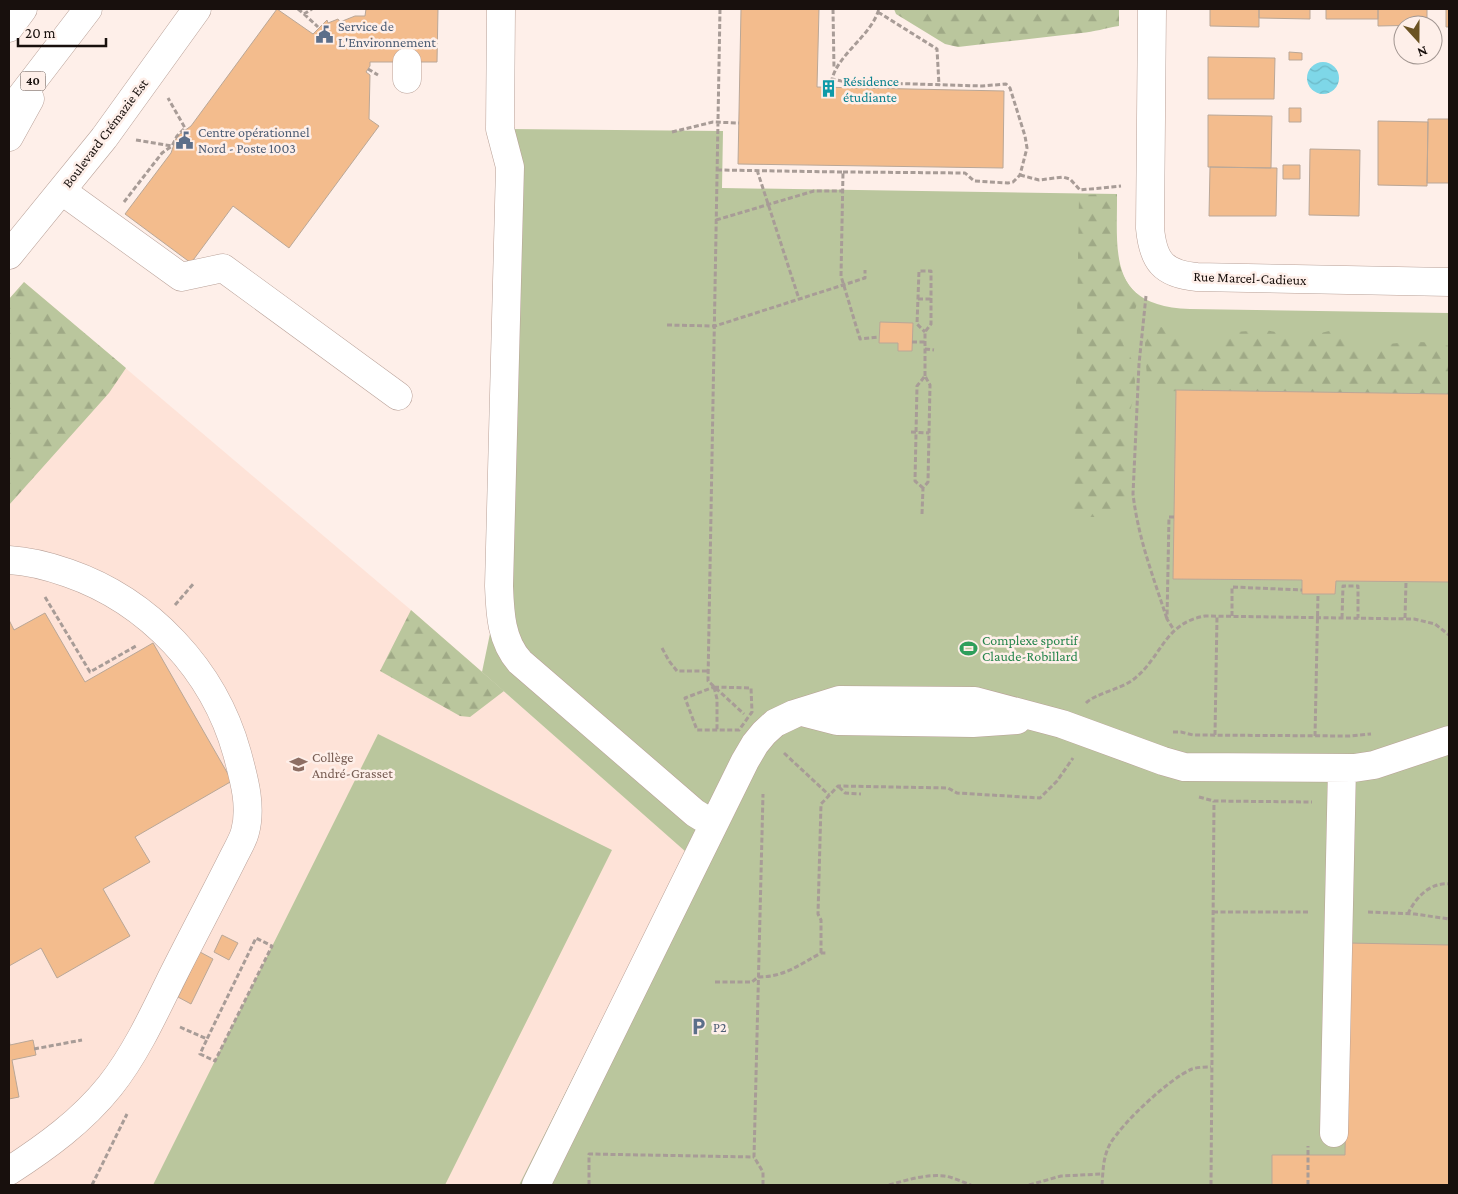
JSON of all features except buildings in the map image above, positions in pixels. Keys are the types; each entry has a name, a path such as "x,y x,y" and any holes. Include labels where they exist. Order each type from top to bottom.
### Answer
{"main road":[{"path":"9,28 23,9"},
{"name":"40","path":"9,112 88,9"},
{"name":"Boulevard Crémazie Est","path":"9,254 109,131 197,9"},
{"path":"501,9 500,129 510,167 500,586 500,612 505,636 510,650 520,662 695,813 713,824"},
{"name":"Rue Marcel-Cadieux","path":"1152,9 1150,228 1154,252 1163,266 1177,273 1197,277 1449,282"},
{"path":"9,137 57,50"},
{"path":"62,191 181,277 223,268 398,396"},
{"path":"9,560 47,566 84,578 126,600 152,620 180,649 202,676 218,705 229,728 243,774 248,800 245,832 234,856 150,1021 128,1059 111,1084 88,1110 50,1143 9,1172"},
{"path":"536,1185 692,871 744,761 764,733 775,723 786,717 839,700 975,701 1062,724 1163,761 1184,766 1342,768 1374,764 1449,740"},
{"path":"1334,1133 1342,768"}],"path":[{"path":"298,9 318,27"},
{"path":"304,14 312,9"},
{"path":"720,9 708,681 748,717"},
{"path":"832,88 834,70 833,9"},
{"path":"834,70 867,30 878,11 937,49 939,85"},
{"path":"717,170 965,173 974,181 1008,183 1013,182 1020,175 1027,148 1009,86 847,82 832,79"},
{"path":"121,206 162,153 172,146 177,136 185,128 166,95"},
{"path":"672,132 712,122 739,123"},
{"path":"133,139 172,146"},
{"path":"757,170 799,299"},
{"path":"843,172 841,276 860,339 879,337"},
{"path":"1020,175 1039,180 1063,177 1070,179 1080,190 1122,186"},
{"path":"716,220 814,191 842,191"},
{"path":"667,325 715,326 865,278 865,270"},
{"path":"922,514 923,488 928,482 930,385 925,376 925,332 931,324 931,271 919,271 917,324 925,332"},
{"path":"1146,296 1139,364 1133,494 1135,512 1154,583 1167,620 1174,630"},
{"path":"918,299 931,299"},
{"path":"912,342 925,342"},
{"path":"925,349 934,350"},
{"path":"923,488 914,481 917,386 925,376"},
{"path":"911,432 929,433"},
{"path":"1167,620 1169,517 1174,517"},
{"path":"1405,618 1406,582"},
{"path":"1342,618 1343,586 1358,586 1358,618"},
{"path":"1232,616 1232,588 1302,590"},
{"path":"1315,736 1318,594"},
{"path":"44,595 90,672 144,642"},
{"path":"1083,708 1087,701 1092,698 1111,692 1136,678 1174,630 1183,623 1204,616 1405,618 1424,620 1435,624 1449,635"},
{"path":"1215,735 1217,616"},
{"path":"662,648 677,671 709,671"},
{"path":"714,686 717,699 717,730"},
{"path":"714,686 752,688 752,712 748,717 739,730 697,730 685,698 714,686"},
{"path":"1164,732 1181,732 1193,736 1375,734"},
{"path":"780,750 829,795"},
{"path":"821,953 821,920 818,914 821,804 838,786 948,788 957,793 1040,798 1057,781 1074,756"},
{"path":"838,786 846,793 861,794"},
{"path":"1211,1185 1214,792"},
{"path":"1214,801 1316,802"},
{"path":"762,820 754,1157 763,1172 763,1185"},
{"path":"1408,914 1412,904 1428,889 1436,885 1449,884"},
{"path":"1213,912 1313,912"},
{"path":"1366,912 1436,916 1449,919"},
{"path":"256,938 272,946 215,1061 200,1054 207,1039 226,995 256,938"},
{"path":"715,982 752,982 758,976 779,975 821,953 827,953"},
{"path":"175,1027 183,1027 207,1039"},
{"path":"34,1049 82,1040"},
{"path":"1102,1185 1104,1161 1110,1145 1120,1130 1138,1111 1182,1075 1193,1069 1211,1067"},
{"path":"589,1185 589,1154 754,1157"},
{"path":"1308,1155 1308,1185"},
{"path":"1029,1185 1061,1176 1102,1174"},
{"path":"889,1185 909,1179 936,1176 951,1177 971,1185"}],"shaded area":[{"name":"Collège André-Grasset","path":"24,282 411,610 686,851 519,1185 9,1185 9,299"}],"green space":[{"path":"894,9 1119,9 1119,26 1086,32 958,47 945,44 896,14"},
{"name":"Complexe sportif Claude-Robillard","path":"500,129 723,131 722,188 1117,194 1117,238 1123,274 1131,288 1144,299 1164,306 1190,309 1449,313 1449,1185 519,1185 686,852 482,672 492,624"},
{"path":"1117,194 1116,235 1119,261 1122,274 1138,295 1137,304 1123,344 1132,360 1135,381 1134,396 1127,423 1127,495 1116,511 1099,517 1074,517 1079,195"},
{"path":"24,282 126,368 109,393 9,505 9,299"},
{"path":"1166,328 1181,338 1191,349 1203,350 1234,332 1265,330 1305,337 1329,331 1342,336 1357,350 1403,342 1426,342 1449,346 1449,394 1161,391 1147,377 1145,330"},
{"path":"411,610 504,691 470,717 460,716 380,671"},
{"path":"378,734 612,850 445,1185 153,1185"}],"water":[{"path":"1323,62 1334,67 1339,78 1334,89 1323,94 1312,89 1307,78 1312,67"}],"place":[{"name":"Service de L'Environnement","path":"324,34"},
{"name":"Résidence étudiante","path":"829,89"},
{"name":"Centre opérationnel Nord - Poste 1003","path":"184,140"},
{"name":"Complexe sportif Claude-Robillard","path":"968,648"},
{"name":"Collège André-Grasset","path":"298,765"},
{"name":"P2","path":"699,1027"}]}
